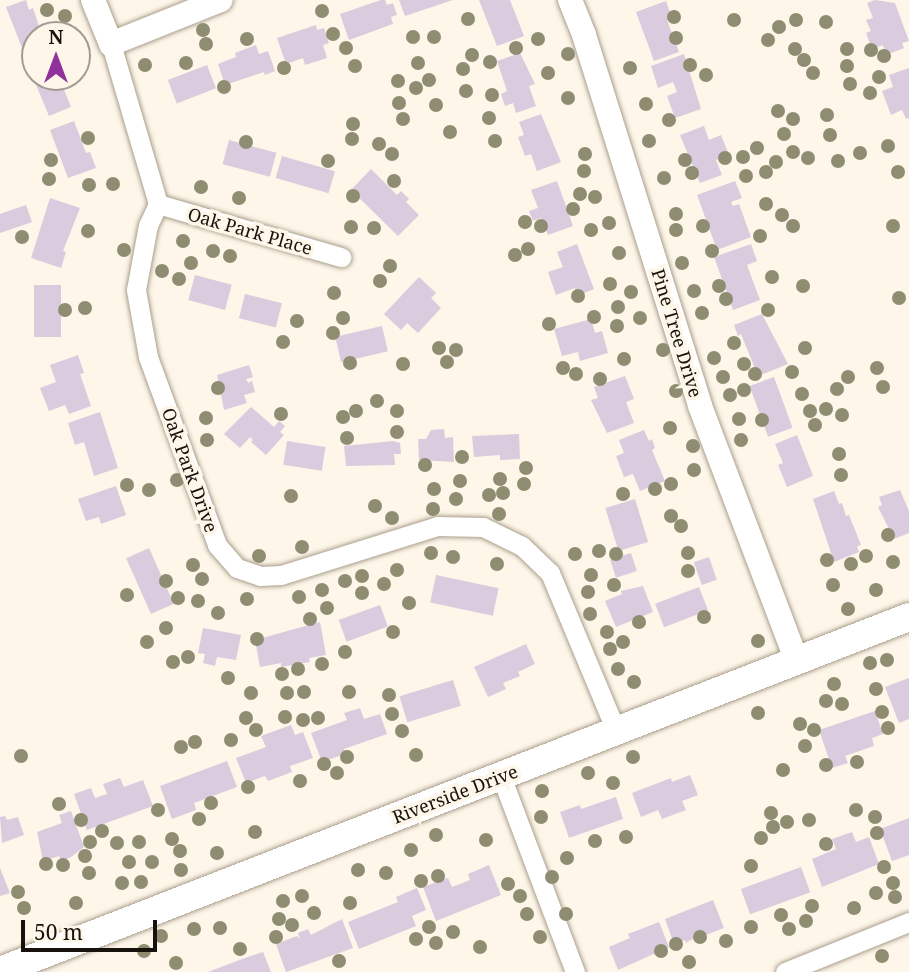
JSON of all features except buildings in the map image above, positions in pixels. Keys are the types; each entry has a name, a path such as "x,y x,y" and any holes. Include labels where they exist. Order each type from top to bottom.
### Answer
{"main road":[{"name":"Riverside Drive","path":"0,971 909,617"}],"street":[{"path":"93,0 111,44 158,204"},
{"path":"111,44 221,0"},
{"name":"Pine Tree Drive","path":"570,0 584,35 700,406 797,661"},
{"name":"Oak Park Place","path":"158,204 341,257"},
{"name":"Oak Park Drive","path":"158,204 148,225 136,290 148,357 217,545 237,568 260,576 281,575 437,526 483,527 522,545 550,573 616,731"},
{"path":"501,776 575,972"},
{"path":"785,972 909,922"}]}
